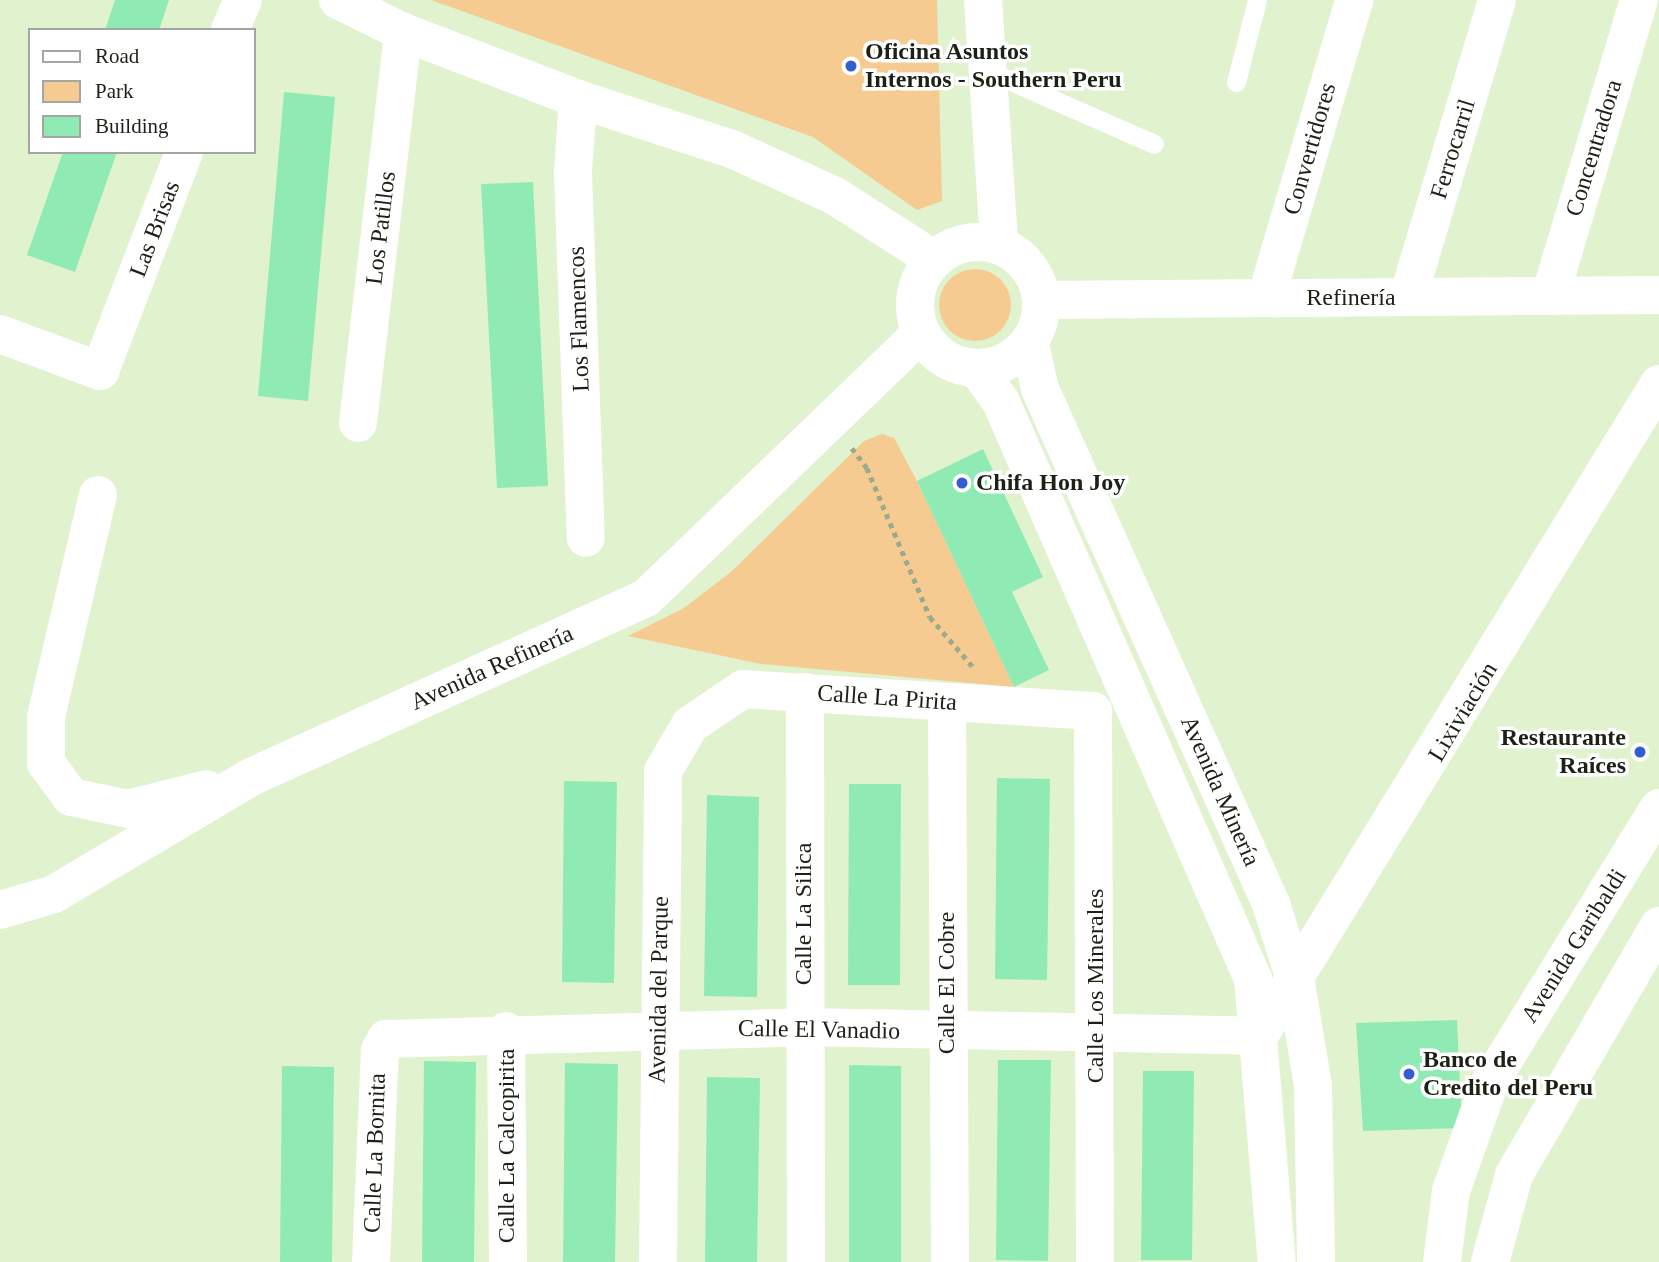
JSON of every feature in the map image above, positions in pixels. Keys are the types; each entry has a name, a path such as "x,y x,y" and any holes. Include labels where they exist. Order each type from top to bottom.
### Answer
{"street":[{"path":"231,28 243,0"},
{"path":"338,0 403,32 578,99 743,154 835,196 932,258"},
{"path":"983,0 999,243"},
{"name":"Convertidores","path":"1266,298 1354,0"},
{"name":"Ferrocarril","path":"1408,297 1497,0"},
{"name":"Concentradora","path":"1550,296 1639,0"},
{"name":"Los Patillos","path":"358,423 403,32"},
{"name":"Los Flamencos","path":"578,99 573,172 586,538"},
{"name":"Las Brisas","path":"0,334 100,371 183,154"},
{"path":"963,241 999,243 1030,265 1043,300 1030,344 998,367 978,370 944,360 920,334 913,302 932,258 963,241"},
{"name":"Refinería","path":"1043,300 1659,295"},
{"name":"Avenida Refinería","path":"0,910 54,894 249,778 646,598 829,418 920,334"},
{"name":"Avenida Minería","path":"1030,344 1040,388 1271,904 1296,983 1313,1086 1316,1262"},
{"name":"Avenida Minería","path":"978,370 1001,402 1253,979 1278,1262"},
{"name":"Lixiviación","path":"1259,1036 1296,983 1659,384"},
{"path":"98,495 46,717 46,763 71,797 128,809 249,778"},
{"name":"Calle La Pirita","path":"690,725 743,689 947,704 1093,711"},
{"name":"Calle La Silica","path":"805,692 803,1027 806,1262"},
{"name":"Calle El Cobre","path":"947,704 950,1262"},
{"name":"Calle Los Minerales","path":"1093,711 1097,1034 1095,1262"},
{"name":"Avenida del Parque","path":"658,1262 657,1030 663,771 690,725"},
{"name":"Avenida Garibaldi","path":"1441,1262 1451,1192 1489,1084 1659,808"},
{"path":"1490,1262 1514,1175 1659,926"},
{"name":"Calle El Vanadio","path":"382,1044 506,1031 803,1027 947,1032 1259,1036"},
{"name":"Calle La Calcopirita","path":"506,1031 508,1262"},
{"name":"Calle La Bornita","path":"371,1262 382,1044"}],"lane":[{"path":"1236,82 1257,0"},
{"path":"988,71 1154,144"}],"path":[{"path":"829,418 867,468 930,617 974,669 989,705"}],"green space":[{"path":"431,0 937,0 942,201 917,210 813,137"},
{"path":"968,269 982,269 1001,279 1011,298 1011,312 1001,331 982,341 968,341 949,331 939,312 939,298 949,279"},
{"path":"882,434 894,438 917,481 1014,687 761,664 628,636 684,608 732,571 864,441"}],"building":[{"path":"115,0 169,0 160,28 106,28"},
{"path":"284,92 335,97 308,401 258,396"},
{"path":"62,154 116,154 75,272 27,255"},
{"path":"533,182 548,486 497,488 481,184"},
{"path":"983,449 1043,577 1012,592 1049,670 1014,687 917,481"},
{"path":"997,778 1050,779 1047,980 995,979"},
{"path":"564,781 617,782 614,983 562,982"},
{"path":"849,784 901,784 900,985 848,985"},
{"path":"707,795 759,797 757,997 704,996"},
{"name":"Banco de Credito del Peru","path":"1457,1020 1462,1128 1363,1131 1356,1023"},
{"path":"998,1060 1051,1060 1048,1261 996,1260"},
{"path":"424,1061 476,1062 474,1262 422,1262"},
{"path":"565,1063 618,1064 615,1262 563,1262"},
{"path":"849,1065 901,1066 901,1262 849,1262"},
{"path":"282,1066 334,1067 332,1262 280,1262"},
{"path":"1143,1071 1194,1071 1192,1260 1141,1260"},
{"path":"707,1077 760,1078 757,1262 705,1262"}],"place":[{"name":"Oficina Asuntos Internos - Southern Peru","path":"851,66"},
{"name":"Chifa Hon Joy","path":"962,483"},
{"name":"Restaurante Raíces","path":"1640,752"},
{"name":"Banco de Credito del Peru","path":"1409,1074"}]}
